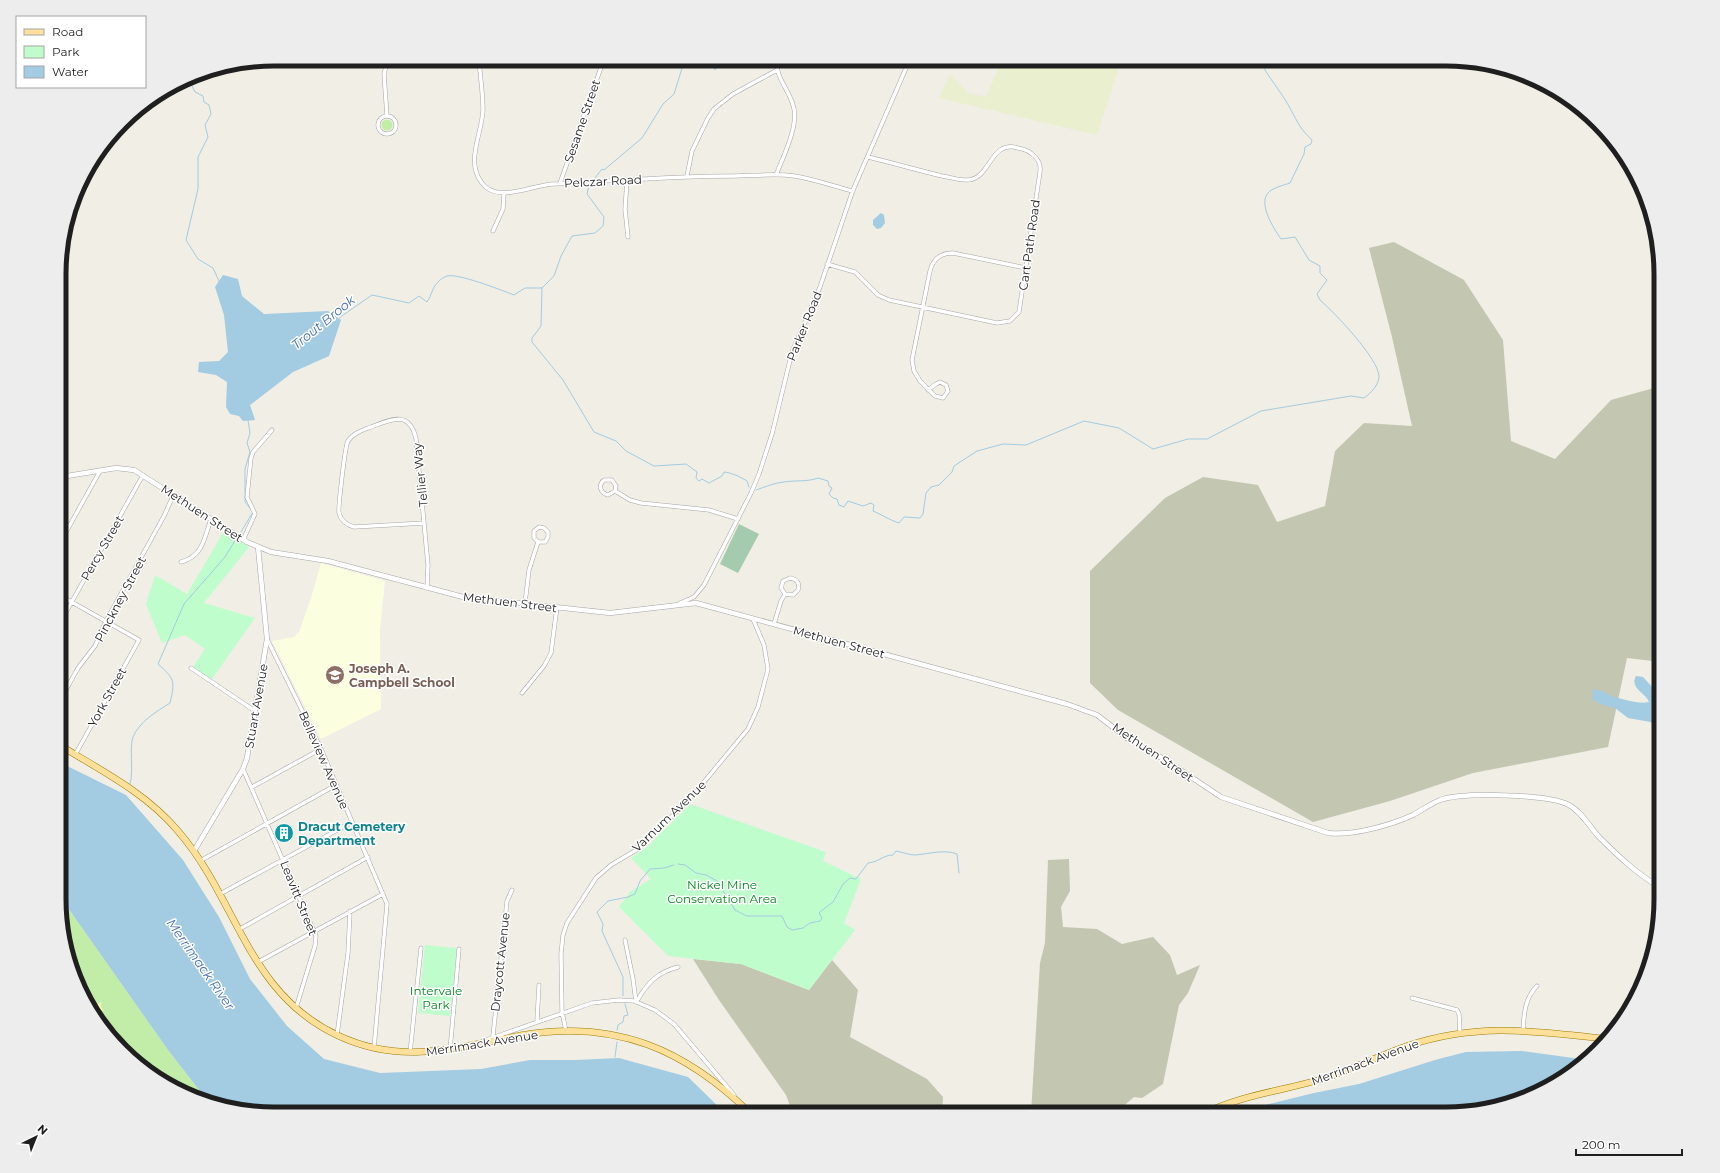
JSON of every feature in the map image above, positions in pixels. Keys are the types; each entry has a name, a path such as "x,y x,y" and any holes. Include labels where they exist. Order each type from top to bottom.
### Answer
{"main road":[{"name":"Merrimack Avenue","path":"66,749 133,790 166,818 194,851 257,963 277,991 296,1009 318,1025 337,1035 374,1048 410,1053 450,1050 524,1035 566,1031 618,1036 659,1048 700,1070 716,1081 744,1106"},
{"name":"Merrimack Avenue","path":"1220,1107 1236,1100 1323,1079 1407,1046 1460,1033 1503,1029 1600,1038"}],"street":[{"path":"386,66 384,74 387,116"},
{"name":"Pelczar Road","path":"480,66 483,108 474,156 475,170 486,188 493,192 504,193 543,185 627,181 687,176 799,177 853,190"},
{"name":"Sesame Street","path":"560,184 602,66"},
{"path":"776,176 795,117 793,104 777,70 777,66"},
{"name":"Parker Road","path":"679,604 690,600 701,590 751,493 766,454 792,352 817,295 853,190 907,66"},
{"path":"687,176 692,151 714,109 726,99 777,70"},
{"path":"387,116 393,118 396,124 393,131 387,133 381,131 378,125 381,119 387,116"},
{"name":"Cart Path Road","path":"828,264 859,274 881,297 993,323 1007,323 1013,320 1019,312 1040,169 1038,159 1031,152 1012,146 1002,148 994,154 981,174 973,179 966,180 922,171 868,157"},
{"path":"627,181 626,209 628,237"},
{"path":"493,231 503,209 504,193"},
{"path":"928,390 940,382 945,384 948,390 946,396 940,398 928,390 916,374 912,360 912,351 931,268 936,258 944,253 958,254 1026,268"},
{"name":"Tellier Way","path":"424,523 354,527 348,525 342,520 339,514 339,503 346,444 353,436 392,419 400,419 412,427 416,439 429,572 427,588"},
{"path":"243,540 255,514 247,497 251,458 253,452 272,430"},
{"name":"Methuen Street","path":"66,476 122,468 134,470 243,540 258,547 279,554 328,561 462,597 610,613 696,603 1085,709 1097,715 1127,738 1167,761 1221,797 1282,816 1320,831 1342,834 1368,829 1412,815 1450,797 1471,795 1544,799 1563,803 1574,809 1624,862 1654,883"},
{"path":"66,532 100,471"},
{"name":"Percy Street","path":"66,612 143,475"},
{"path":"607,479 612,480 616,486 615,491 608,495 603,493 600,489 601,484 607,479"},
{"path":"615,491 630,500 641,503 709,510 738,519"},
{"name":"Pinckney Street","path":"66,690 78,668 93,649 106,622 164,516 173,496"},
{"path":"181,562 192,559 200,549 211,519"},
{"path":"539,527 544,528 548,532 548,538 544,542 538,542 534,538 534,531 539,527"},
{"path":"525,603 529,570 538,542"},
{"name":"Stuart Avenue","path":"194,851 243,769 247,758 267,639 258,547"},
{"path":"788,578 795,580 799,584 797,592 791,596 785,594 781,588 784,581 788,578"},
{"path":"774,624 781,601 785,594"},
{"path":"66,599 106,622"},
{"path":"522,693 544,666 551,653 557,607"},
{"name":"Varnum Avenue","path":"566,1031 562,1012 561,954 563,935 567,923 590,886 606,869 642,845 689,800 738,743 751,724 765,688 768,669 764,644 753,619"},
{"name":"York Street","path":"75,755 139,640 106,622"},
{"name":"Belleview Avenue","path":"267,639 320,749 368,857 387,904 374,1048"},
{"path":"191,668 255,711"},
{"path":"252,787 320,749"},
{"name":"Leavitt Street","path":"243,769 268,823 314,931 316,941 315,946 296,1009"},
{"path":"200,861 336,785"},
{"path":"219,895 352,822"},
{"path":"238,930 368,857"},
{"name":"Draycott Avenue","path":"493,1036 507,901 512,890"},
{"path":"257,963 383,894"},
{"path":"337,1035 348,953 350,911"},
{"path":"624,940 634,979 636,1002"},
{"path":"410,1053 421,948"},
{"path":"450,1050 460,949"},
{"path":"636,1002 642,992 661,972 678,967"},
{"path":"537,1021 539,984"},
{"path":"1522,1030 1526,1001 1537,986"},
{"path":"1412,998 1456,1010 1459,1014 1460,1033"},
{"path":"473,1045 493,1036 562,1012 606,1000 636,1002 655,1010 674,1024 744,1106"}],"shaded area":[{"path":"994,66 1120,66 1097,135 939,98 950,74 968,93 986,97 998,69"},
{"path":"1394,242 1464,280 1503,340 1511,441 1555,459 1611,400 1654,388 1654,661 1627,658 1608,747 1473,773 1390,801 1313,822 1118,710 1090,683 1090,571 1165,498 1203,477 1258,485 1277,522 1325,506 1335,451 1364,423 1412,426 1392,337 1369,248"},
{"path":"739,524 759,534 738,573 720,564"},
{"name":"Joseph A. Campbell School","path":"321,563 385,581 380,630 381,709 321,739 272,641 294,637 299,632"},
{"path":"1069,859 1070,891 1061,907 1063,927 1097,929 1122,944 1153,937 1170,955 1177,975 1200,965 1188,993 1179,1005 1163,1084 1142,1098 1134,1097 1122,1107 1031,1107 1040,963 1045,943 1048,860"},
{"path":"693,959 741,964 809,990 832,960 858,990 850,1037 927,1079 943,1097 942,1107 790,1107 786,1095 719,1000"}],"green space":[{"path":"385,120 389,120 391,121 391,129 385,130 382,127 382,123"},
{"path":"224,531 249,547 204,603 255,618 212,679 193,667 205,649 185,635 162,643 146,604 155,575 187,594"},
{"name":"Nickel Mine Conservation Area","path":"690,804 826,852 823,861 861,879 844,923 855,930 809,990 741,964 668,956 619,907 630,892 651,879 631,858 647,847"},
{"path":"66,905 168,1050 202,1094 182,1086 147,1064 127,1046 109,1026 87,991 77,966 70,939"},
{"name":"Intervale Park","path":"425,945 457,948 450,1016 418,1013"}],"sand":[{"path":"94,1000 98,1004 102,1002 100,1006 104,1011 98,1009 93,1001"}],"water":[{"path":"881,213 884,215 885,223 881,228 877,229 873,225 873,220"},
{"path":"223,275 238,279 242,296 264,314 328,311 341,320 329,356 293,372 250,405 255,420 243,421 239,416 230,414 226,407 227,382 216,375 198,372 199,362 219,361 228,352 224,315 215,287"},
{"path":"1636,676 1643,677 1654,689 1654,725 1651,722 1628,718 1615,708 1600,704 1592,699 1593,689 1606,692 1607,694 1628,701 1640,703 1649,702 1636,687 1634,680"},
{"name":"Merrimack River","path":"66,765 126,795 183,860 219,917 250,979 287,1026 324,1059 380,1073 481,1069 530,1060 619,1058 688,1077 719,1107 261,1107 220,1100 202,1094 168,1050 66,905"},
{"path":"1522,1051 1579,1059 1538,1086 1500,1100 1473,1105 1459,1107 1257,1107 1359,1084 1435,1060 1466,1052"}],"waterway":[{"name":"Trout Brook","path":"595,178 602,169 604,170 642,138 663,104 674,94 683,66"},
{"name":"Trout Brook","path":"712,66 715,70 718,66"},
{"path":"756,490 788,481 818,478 828,481 829,486 832,488 829,494 833,498 837,499 839,505 844,507 848,501 863,506 871,503 874,505 873,511 899,523 904,517 920,518 923,514 926,493 931,487 939,485 952,472 954,466 977,451 1003,444 1026,445 1084,421 1119,428 1153,449 1188,439 1207,439 1261,411 1351,396 1364,398 1367,396 1378,383 1379,376 1377,368 1364,347 1335,314 1320,300 1317,294 1327,280 1320,273 1320,266 1309,260 1295,237 1281,239 1271,223 1266,210 1265,198 1268,193 1275,188 1290,183 1304,154 1305,147 1311,144 1312,140 1300,126 1263,66"},
{"path":"191,83 195,92 203,96 204,102 209,105 211,114 205,125 208,137 198,157 198,189 186,240 198,259 213,268 219,281"},
{"name":"Trout Brook","path":"339,318 372,295 409,303 419,296 427,302 433,288 447,276 470,279 514,295 525,288 542,288 554,276 561,256 572,236 595,233 603,226 604,217 587,194 589,185"},
{"path":"542,288 541,326 532,338 532,342 563,380 594,432 616,441 626,451 654,466 686,464 697,472 696,478 699,481 702,479 709,483 722,476 724,472 727,472 747,481 749,487"},
{"path":"241,532 253,512 245,502 245,469 250,452 247,443 250,433 248,420"},
{"path":"130,784 132,773 131,747 133,737 144,722 154,713 170,703 173,690 171,677 158,664 184,604 225,557 236,539"},
{"path":"678,864 685,865 696,873 706,875 717,881 735,910 747,916 782,916 787,927 792,930 803,928 810,923 820,921 822,918 819,913 833,902 843,884 850,878 856,879 868,863 893,855 896,851 910,855 942,852 957,854 959,873"},
{"path":"623,996 623,977 602,931 603,924 597,912 608,901 635,894 640,881 650,869 664,868 674,865"},
{"path":"617,1030 618,1025 623,1022 624,1016 628,1015 625,1004"},
{"path":"615,1057 617,1042"}],"place":[{"name":"Joseph A. Campbell School","path":"335,675"},
{"name":"Dracut Cemetery Department","path":"284,833"}]}
